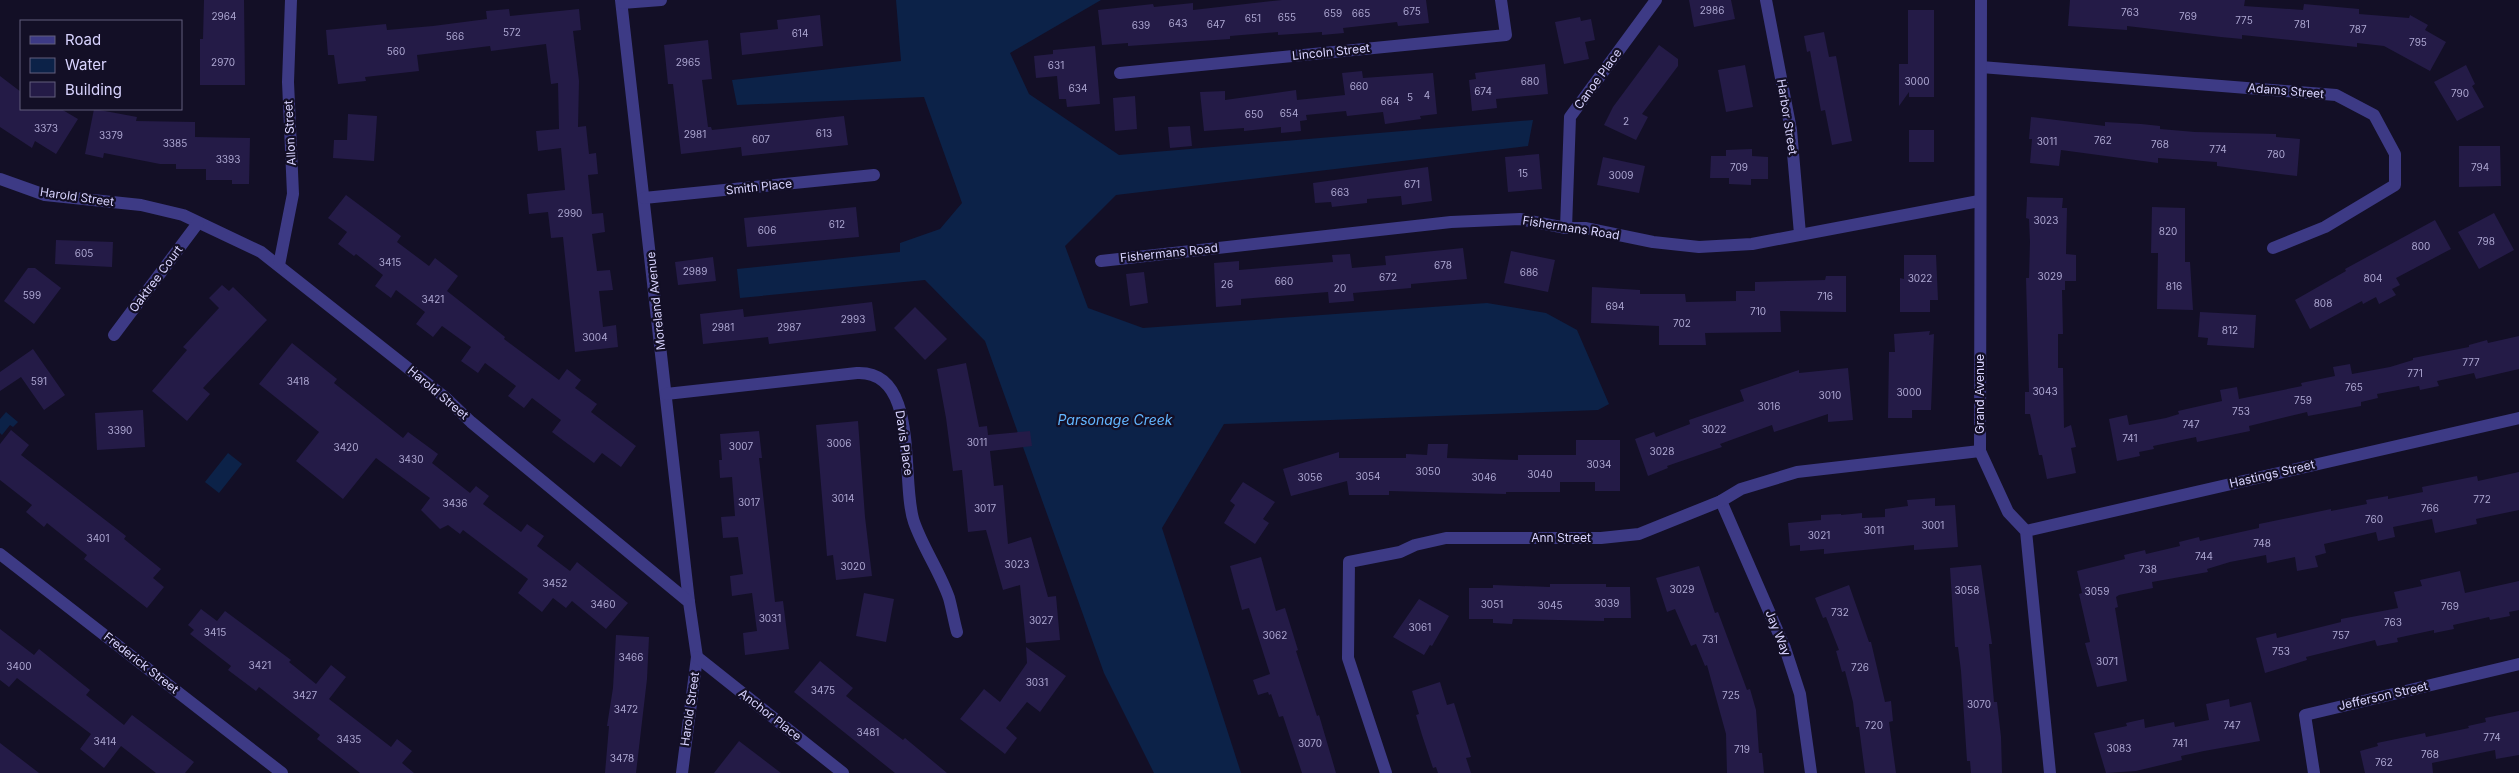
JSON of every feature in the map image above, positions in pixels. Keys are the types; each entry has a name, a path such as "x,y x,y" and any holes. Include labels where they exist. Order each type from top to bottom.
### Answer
{"street":[{"name":"Allon Street","path":"279,265 293,194 288,82 291,0"},
{"path":"622,2 661,0"},
{"name":"Lincoln Street","path":"1120,73 1506,35 1502,0"},
{"name":"Canoe Place","path":"1566,228 1570,118 1656,0"},
{"name":"Harbor Street","path":"1766,0 1791,130 1800,234"},
{"name":"Grand Avenue","path":"1980,0 1980,451 2008,512 2026,530"},
{"name":"Moreland Avenue","path":"622,2 689,602"},
{"name":"Adams Street","path":"1981,66 2336,95 2374,115 2395,154 2396,185 2326,227 2273,248"},
{"name":"Smith Place","path":"644,198 874,175"},
{"name":"Harold Street","path":"0,179 45,195 141,205 183,215 261,252 447,398 472,422 689,602 697,657 682,773"},
{"name":"Fishermans Road","path":"1101,261 1451,222 1520,218 1566,228 1585,228 1653,242 1699,248 1752,244 1979,201"},
{"name":"Oaktree Court","path":"114,335 198,222"},
{"name":"Davis Place","path":"666,394 869,372 880,377 895,395 902,414 913,520 949,598 957,632"},
{"name":"Hastings Street","path":"2026,530 2519,418"},
{"name":"Ann Street","path":"1386,773 1348,658 1349,562 1400,552 1415,545 1446,538 1600,538 1639,534 1721,501 1740,489 1797,472 1980,451"},
{"name":"Jay Way","path":"1721,501 1785,648 1800,694 1811,773"},
{"path":"2026,530 2050,773"},
{"name":"Frederick Street","path":"0,554 282,773"},
{"name":"Anchor Place","path":"697,657 843,773"},
{"name":"Jefferson Street","path":"2314,773 2305,715 2519,664"}],"water":[{"name":"Parsonage Creek","path":"896,0 1101,0 1010,53 1029,94 1119,155 1533,120 1528,146 1116,195 1065,246 1088,308 1143,328 1487,303 1546,313 1577,330 1609,404 1598,410 1224,424 1162,528 1241,773 1154,773 1104,673 985,341 925,280 740,298 737,269 900,252 900,243 940,229 962,203 924,97 737,105 732,80 901,61"},
{"path":"6,412 18,422 13,427 10,425 2,435 0,433 0,419"},
{"path":"228,453 242,464 219,493 205,482"}],"building":[{"path":"204,0 244,0 245,85 200,85 200,39 203,39"},
{"path":"1282,0 1426,0 1429,23 1398,26 1397,22 1343,28 1344,33 1322,35 1322,32 1278,35 1278,32 1230,36 1230,39 1128,46 1128,43 1102,45 1098,10 1153,4 1154,7 1193,3 1193,10"},
{"path":"1689,0 1731,0 1735,19 1694,27"},
{"path":"2070,0 2245,0 2244,6 2303,10 2304,4 2359,9 2359,14 2409,18 2410,15 2428,25 2425,30 2446,42 2430,71 2384,46 2357,43 2357,47 2242,35 2242,39 2127,26 2127,30 2068,26"},
{"path":"509,9 510,16 579,9 581,30 573,31 579,81 578,127 586,126 589,154 596,153 598,174 588,175 592,214 603,213 605,232 592,234 597,271 610,270 613,290 599,291 603,327 616,325 618,347 575,352 563,237 551,238 548,212 529,214 527,194 565,190 561,148 538,151 536,131 559,129 558,83 551,84 546,44 491,51 490,46 417,55 419,71 365,77 366,81 338,84 334,55 328,55 326,30 386,24 387,30 433,26 487,19 486,11"},
{"path":"1908,10 1934,10 1934,97 1909,97 1909,92 1899,106 1899,64 1908,64"},
{"path":"820,15 823,46 742,55 740,33 778,29 777,20"},
{"path":"1580,17 1581,21 1591,19 1595,40 1585,42 1589,59 1564,64 1555,22"},
{"path":"1824,32 1829,57 1836,56 1852,141 1832,145 1825,110 1821,111 1810,51 1807,52 1804,36"},
{"path":"708,40 712,79 702,80 708,127 711,127 712,130 844,116 848,145 742,156 741,147 681,154 673,84 668,84 664,45"},
{"path":"1659,45 1678,59 1678,66 1642,114 1648,117 1636,140 1604,125 1613,107"},
{"path":"1095,46 1100,104 1067,107 1066,99 1059,99 1057,76 1036,78 1034,56 1053,54 1053,50"},
{"path":"1545,64 1548,94 1496,99 1497,108 1472,111 1469,80 1476,79 1475,73"},
{"path":"1745,65 1753,107 1726,112 1718,70"},
{"path":"2466,65 2475,84 2472,86 2484,107 2457,121 2434,82"},
{"path":"1362,71 1363,78 1433,73 1437,114 1420,116 1421,119 1385,124 1383,112 1347,116 1346,111 1306,115 1307,120 1300,121 1301,131 1281,133 1281,127 1244,131 1244,128 1204,131 1200,92 1225,91 1225,100 1296,90 1297,100 1345,95 1342,73"},
{"path":"0,76 20,91 20,110 63,110 78,119 56,154 35,141 32,148 0,127"},
{"path":"1135,96 1137,129 1115,131 1113,98"},
{"path":"94,110 137,117 136,121 195,122 195,137 250,138 249,184 232,184 232,180 206,180 206,169 176,169 176,164 160,164 104,153 103,158 85,154"},
{"path":"348,114 377,116 374,161 333,158 334,140 347,140"},
{"path":"2031,117 2105,126 2105,122 2160,126 2160,129 2195,132 2276,134 2276,137 2300,139 2297,176 2217,166 2217,162 2158,158 2158,163 2061,150 2059,166 2030,163 2032,139 2029,139"},
{"path":"1190,126 1192,146 1170,148 1168,127"},
{"path":"1909,130 1934,130 1934,162 1909,162"},
{"path":"2459,146 2500,146 2501,186 2459,187"},
{"path":"1752,149 1752,156 1768,157 1768,179 1751,179 1751,185 1729,184 1729,178 1710,178 1711,156 1726,156 1726,150"},
{"path":"1539,154 1542,189 1508,192 1505,157"},
{"path":"1603,157 1645,166 1639,193 1597,185"},
{"path":"1428,167 1432,201 1402,205 1401,196 1367,199 1367,203 1332,207 1331,202 1315,203 1313,183"},
{"path":"346,195 401,236 397,242 429,266 435,258 458,276 447,291 505,337 504,339 559,380 567,369 581,380 575,388 597,404 591,412 636,446 621,467 602,453 594,463 568,444 552,432 561,420 532,398 524,408 508,396 516,386 485,363 478,373 461,361 471,347 442,326 433,337 416,324 425,312 396,290 391,298 375,286 383,275 356,254 354,256 338,244 347,232 328,218"},
{"path":"2027,197 2063,198 2062,208 2067,208 2066,254 2076,255 2076,281 2065,281 2065,290 2062,290 2063,334 2058,334 2058,368 2063,368 2064,428 2071,425 2076,447 2071,448 2076,473 2047,479 2042,455 2039,455 2030,414 2025,414 2025,392 2029,392 2026,278 2029,278 2030,242 2029,219 2026,218"},
{"path":"856,207 859,237 747,247 744,218"},
{"path":"2152,207 2185,208 2185,262 2190,262 2193,310 2157,309 2158,253 2151,253"},
{"path":"2494,213 2514,250 2479,269 2458,232"},
{"path":"2435,220 2451,249 2396,278 2400,285 2392,289 2396,295 2379,304 2376,297 2363,304 2362,301 2310,329 2295,300 2346,271 2345,269"},
{"path":"56,240 113,242 112,267 55,264"},
{"path":"1463,248 1467,279 1411,284 1411,288 1353,293 1354,301 1329,303 1328,292 1241,299 1241,305 1216,307 1214,263 1239,261 1239,270 1333,262 1332,255 1350,254 1352,268 1386,265 1385,256"},
{"path":"1511,251 1555,260 1548,292 1504,283"},
{"path":"1904,255 1936,255 1938,300 1930,300 1930,312 1900,312 1900,278 1904,279"},
{"path":"713,257 716,281 678,285 675,262"},
{"path":"28,268 35,268 61,288 34,324 4,301"},
{"path":"1144,272 1148,303 1130,306 1126,274"},
{"path":"1826,276 1846,276 1846,312 1780,311 1781,332 1705,333 1706,345 1659,345 1659,326 1591,323 1592,287 1640,290 1640,294 1685,294 1686,302 1736,301 1736,291 1755,291 1755,282 1825,280"},
{"path":"222,285 229,291 233,287 267,320 203,388 210,394 187,421 152,391 187,350 183,347 219,308 209,298"},
{"path":"872,302 876,331 769,344 768,337 703,344 700,314 743,309 744,317"},
{"path":"915,307 947,339 925,360 894,328"},
{"path":"2200,312 2256,315 2254,348 2207,345 2208,338 2198,337"},
{"path":"1930,331 1929,335 1934,334 1931,410 1912,410 1912,418 1888,418 1889,352 1895,352 1894,334"},
{"path":"2519,336 2519,369 2476,379 2474,373 2437,381 2439,386 2420,390 2419,386 2377,394 2378,398 2361,402 2361,406 2308,416 2307,412 2249,426 2250,431 2197,442 2196,437 2153,446 2154,449 2139,452 2140,456 2117,461 2109,419 2127,415 2129,425 2166,418 2179,414 2178,411 2222,401 2220,390 2237,387 2239,399 2302,386 2301,383 2335,376 2333,367 2350,364 2352,374 2390,367 2413,360 2413,358 2469,347 2469,345 2487,340 2488,343"},
{"path":"292,343 337,379 334,383 403,438 408,432 438,454 432,463 470,493 476,486 489,496 483,504 521,532 527,524 544,536 537,546 570,571 577,562 628,603 606,629 572,601 566,608 553,598 542,612 518,593 528,579 463,530 460,534 448,525 440,529 421,510 430,498 376,458 343,499 296,461 319,432 259,384"},
{"path":"33,349 65,395 44,410 21,377 0,391 0,372"},
{"path":"966,363 979,427 987,426 988,435 1030,431 1032,446 990,451 994,486 1003,485 1008,544 1031,537 1048,597 1056,596 1060,640 1026,643 1020,585 1003,590 986,530 968,532 962,470 953,471 937,369"},
{"path":"1848,368 1853,420 1828,422 1828,414 1774,432 1772,425 1720,444 1722,447 1667,466 1668,468 1648,476 1635,439 1654,432 1656,437 1690,424 1689,420 1744,401 1740,390 1799,370 1799,373"},
{"path":"143,410 145,447 97,450 95,413"},
{"path":"858,421 865,517 872,576 836,580 833,555 827,556 816,425"},
{"path":"11,430 29,445 21,455 126,536 124,539 161,569 153,578 164,587 147,608 84,559 87,555 47,523 44,527 26,512 32,505 0,480 0,444"},
{"path":"759,431 762,458 759,458 775,602 783,601 789,649 745,655 743,633 757,631 752,593 732,596 730,576 743,574 738,537 723,538 721,517 735,516 732,477 720,478 719,460 722,460 720,434"},
{"path":"1576,440 1620,440 1620,491 1595,491 1595,482 1560,482 1560,492 1506,492 1506,494 1389,491 1389,495 1349,495 1347,481 1291,496 1283,469 1339,452 1339,458 1406,458 1406,454 1427,455 1428,444 1448,444 1447,458 1518,460 1518,455 1576,455"},
{"path":"2519,472 2519,510 2476,519 2477,524 2435,533 2432,519 2393,527 2395,537 2378,541 2376,532 2324,544 2326,553 2315,556 2318,567 2297,571 2295,557 2267,563 2266,555 2230,562 2207,569 2208,572 2152,582 2153,588 2119,595 2116,597 2118,607 2115,608 2127,681 2097,687 2085,643 2090,642 2079,594 2082,593 2077,571 2125,559 2124,555 2145,550 2146,554 2180,546 2179,542 2199,537 2200,541 2259,528 2259,524 2331,509 2331,511 2367,504 2366,500 2388,496 2388,499 2423,492 2422,487 2477,476 2478,481"},
{"path":"1243,482 1275,502 1263,519 1269,523 1255,544 1224,523 1235,505 1230,501"},
{"path":"1935,498 1935,506 1955,505 1958,547 1914,550 1914,545 1824,554 1824,549 1800,551 1800,545 1790,546 1788,523 1821,520 1821,515 1862,513 1862,518 1885,517 1885,509 1908,506 1907,500"},
{"path":"1261,557 1276,611 1285,608 1298,650 1296,651 1317,716 1319,715 1336,773 1302,773 1283,716 1279,717 1271,694 1269,695 1268,692 1258,695 1253,680 1270,674 1249,608 1242,610 1230,566"},
{"path":"1981,565 1992,644 1989,644 1994,702 1997,702 2001,737 2002,773 1971,773 1970,761 1967,761 1958,647 1955,647 1950,568"},
{"path":"1699,566 1715,613 1718,612 1747,690 1750,689 1756,710 1759,753 1762,753 1764,773 1727,773 1726,734 1707,665 1705,666 1696,644 1691,646 1675,609 1667,612 1656,578"},
{"path":"2460,571 2465,593 2519,581 2519,610 2509,612 2510,616 2490,620 2489,617 2453,625 2454,629 2434,633 2434,630 2397,638 2398,642 2377,646 2375,640 2306,657 2307,660 2265,673 2256,638 2276,633 2277,638 2341,622 2341,619 2398,608 2394,592 2422,586 2420,580"},
{"path":"1550,584 1606,584 1606,587 1630,587 1631,618 1604,618 1604,621 1513,619 1512,624 1493,623 1493,619 1469,619 1469,588 1493,588 1493,585 1550,587"},
{"path":"1849,585 1869,642 1871,642 1885,702 1891,701 1893,721 1889,722 1896,773 1865,773 1859,727 1856,727 1853,702 1845,671 1842,672 1836,651 1839,650 1826,617 1823,618 1815,598"},
{"path":"864,593 894,599 886,642 856,636"},
{"path":"1419,599 1449,616 1432,646 1430,645 1424,655 1393,637"},
{"path":"201,609 217,621 225,611 291,660 289,662 316,684 331,665 346,677 329,699 391,747 397,739 412,751 402,763 414,773 360,773 317,739 320,735 259,687 256,691 228,670 231,666 190,634 194,630 188,625"},
{"path":"0,629 34,655 39,649 90,690 86,695 124,725 132,715 194,762 185,773 156,773 121,746 104,768 80,749 91,734 17,678 9,687 0,680"},
{"path":"616,635 649,637 647,679 636,773 605,773 609,726 607,726 613,688"},
{"path":"1026,647 1066,676 1040,712 1027,702 1006,728 1017,738 1005,754 960,719 984,689 1000,702 1027,663"},
{"path":"820,661 853,688 846,696 903,740 905,738 947,773 895,773 794,692"},
{"path":"1440,682 1447,705 1454,703 1471,757 1466,758 1471,773 1438,773 1436,767 1433,768 1416,715 1419,714 1412,691"},
{"path":"2229,699 2230,707 2251,702 2260,741 2181,756 2182,760 2136,771 2106,773 2094,733 2127,726 2126,723 2144,719 2145,728 2174,722 2175,727 2209,720 2206,704"},
{"path":"2519,711 2519,755 2496,759 2495,750 2432,763 2433,773 2365,773 2360,751 2378,746 2377,743 2425,733 2426,737 2469,728 2468,726 2486,722 2485,718"},
{"path":"739,741 781,773 714,773"},
{"path":"0,743 39,773 0,773"}]}
